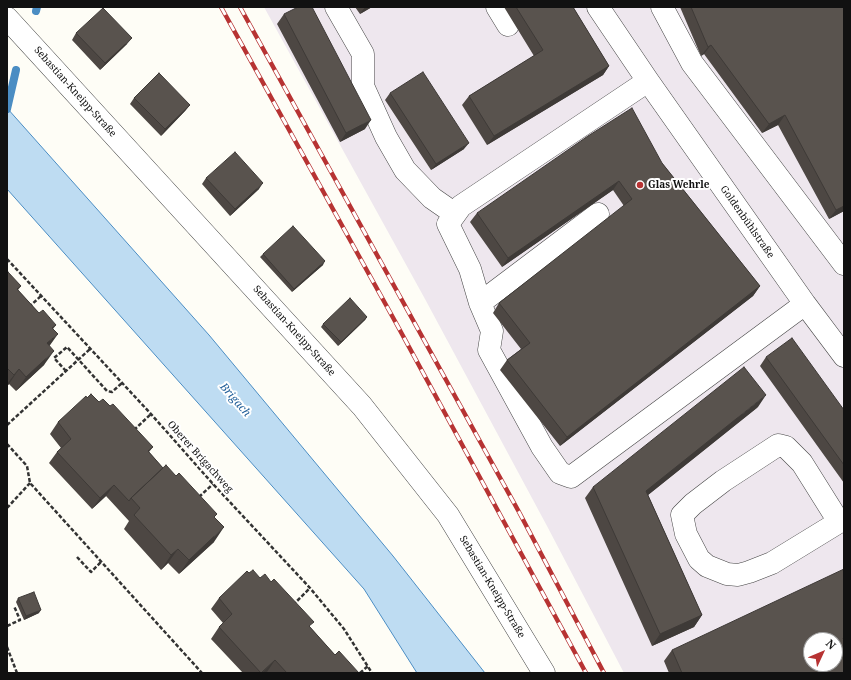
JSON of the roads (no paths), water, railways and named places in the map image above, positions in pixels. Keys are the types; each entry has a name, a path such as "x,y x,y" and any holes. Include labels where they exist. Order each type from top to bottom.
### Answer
{"street":[{"path":"336,7 363,54 363,86 386,136 405,170 432,198 455,214"},
{"name":"Goldenbühlstraße","path":"598,7 648,81 805,304 844,356"},
{"path":"662,7 692,63 844,264"},
{"name":"Sebastian-Kneipp-Straße","path":"7,18 362,406 448,515 544,673"},
{"path":"648,81 461,206 448,224 470,269 480,303 492,331 489,350 542,447 560,473 571,477 805,304"},
{"path":"480,303 598,214"},
{"path":"778,445 786,447 802,463 842,521 772,563 738,575 727,574 707,566 699,559 686,534 682,515 692,504 723,481 778,445"}],"water":[{"name":"Brigach","path":"7,108 209,335 393,556 485,673 417,673 364,589 7,189"}],"waterway":[{"path":"36,11 37,7"},
{"path":"7,109 16,70"}],"railway":[{"path":"221,7 396,323 586,673"},
{"path":"240,7 519,512 604,673"}],"place":[{"name":"Glas Wehrle","path":"640,185"}]}
